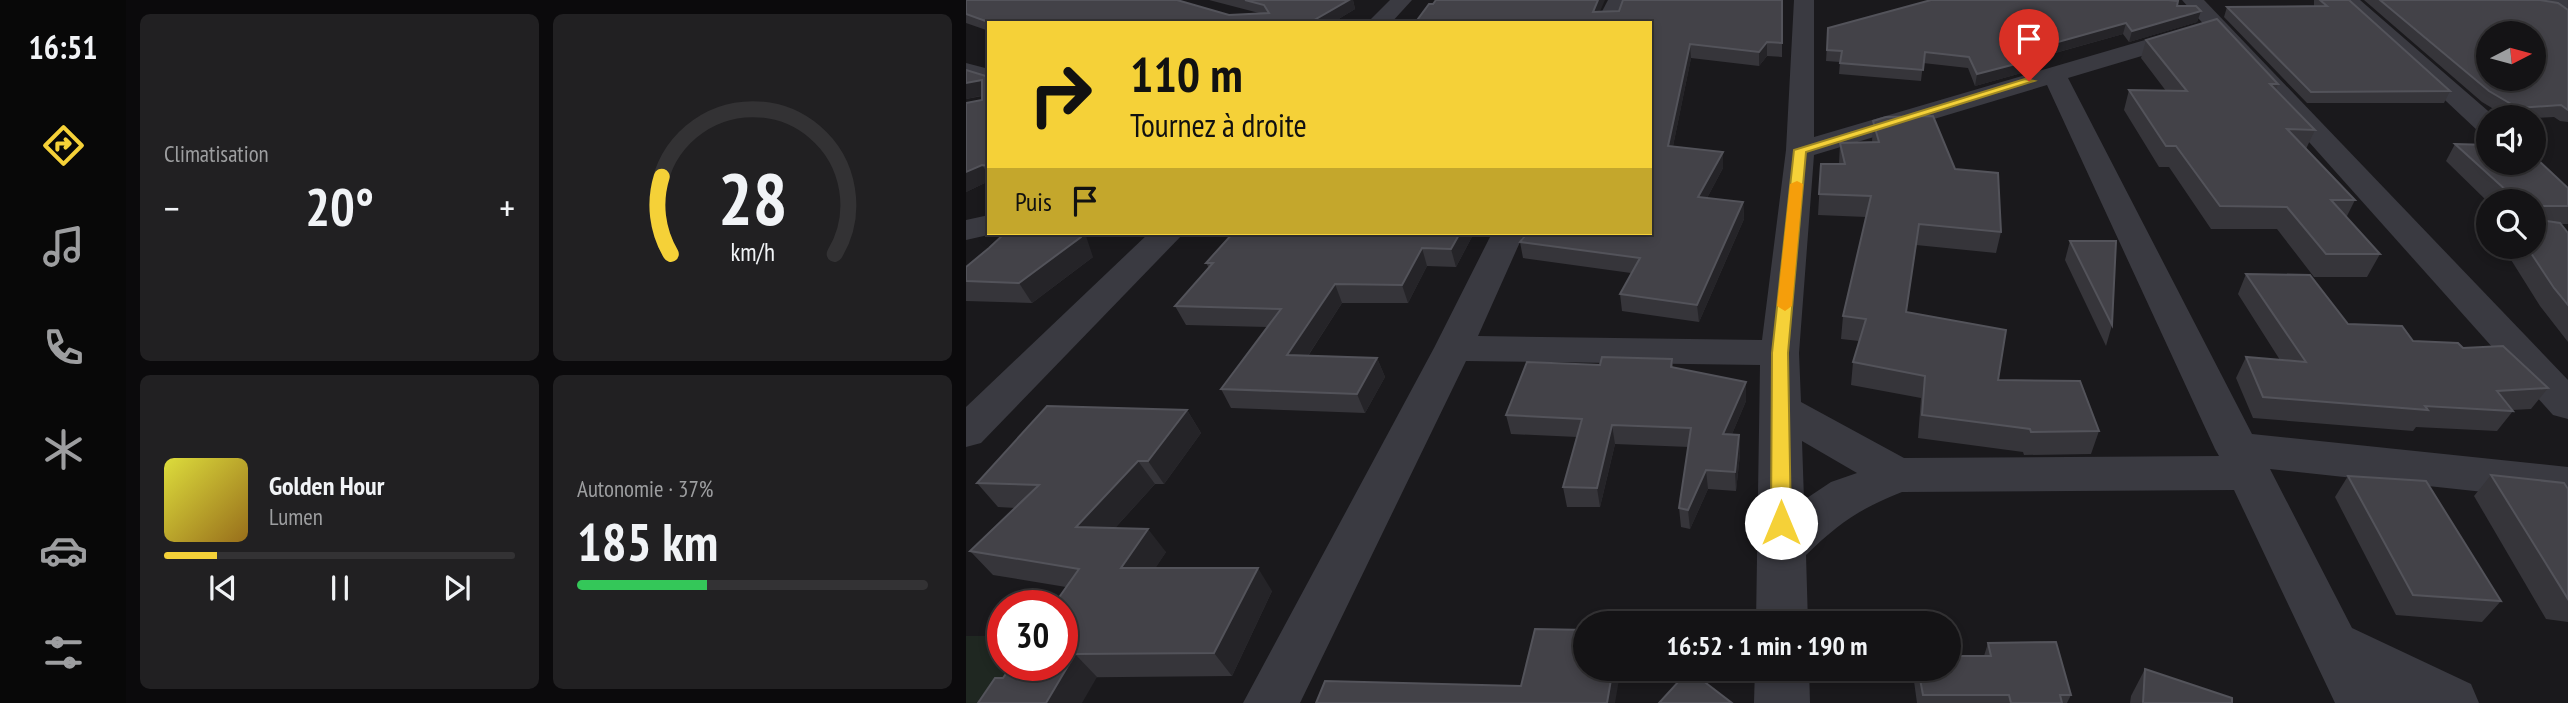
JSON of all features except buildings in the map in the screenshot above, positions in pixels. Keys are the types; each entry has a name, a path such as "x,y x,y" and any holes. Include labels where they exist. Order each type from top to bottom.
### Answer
{"street":[{"path":"1381,20 1402,0"},
{"path":"1608,21 1618,0"},
{"path":"2192,0 2568,405"},
{"path":"2348,0 2476,114"},
{"path":"2514,0 2566,7"},
{"path":"1782,611 1780,353 1814,21"},
{"path":"1800,150 2216,26"},
{"path":"966,70 987,76"},
{"path":"2054,74 2242,461 2333,645 2365,703"},
{"path":"966,230 987,225"},
{"path":"966,432 1166,235"},
{"path":"1271,703 1453,348 1507,235"},
{"path":"1453,348 1780,353"},
{"path":"1781,410 1898,475"},
{"path":"1781,548 1820,513 1847,495 1898,475 2242,461 2568,484"},
{"path":"2333,645 2451,703"},
{"path":"1782,681 1782,703"}],"shaded area":[{"path":"966,636 987,636 987,681 1019,681 1005,703 966,703"}],"slow traffic":[{"path":"1785,306 1797,184"}],"route":[{"path":"1781,523 1780,353 1800,150 2029,81"}]}
